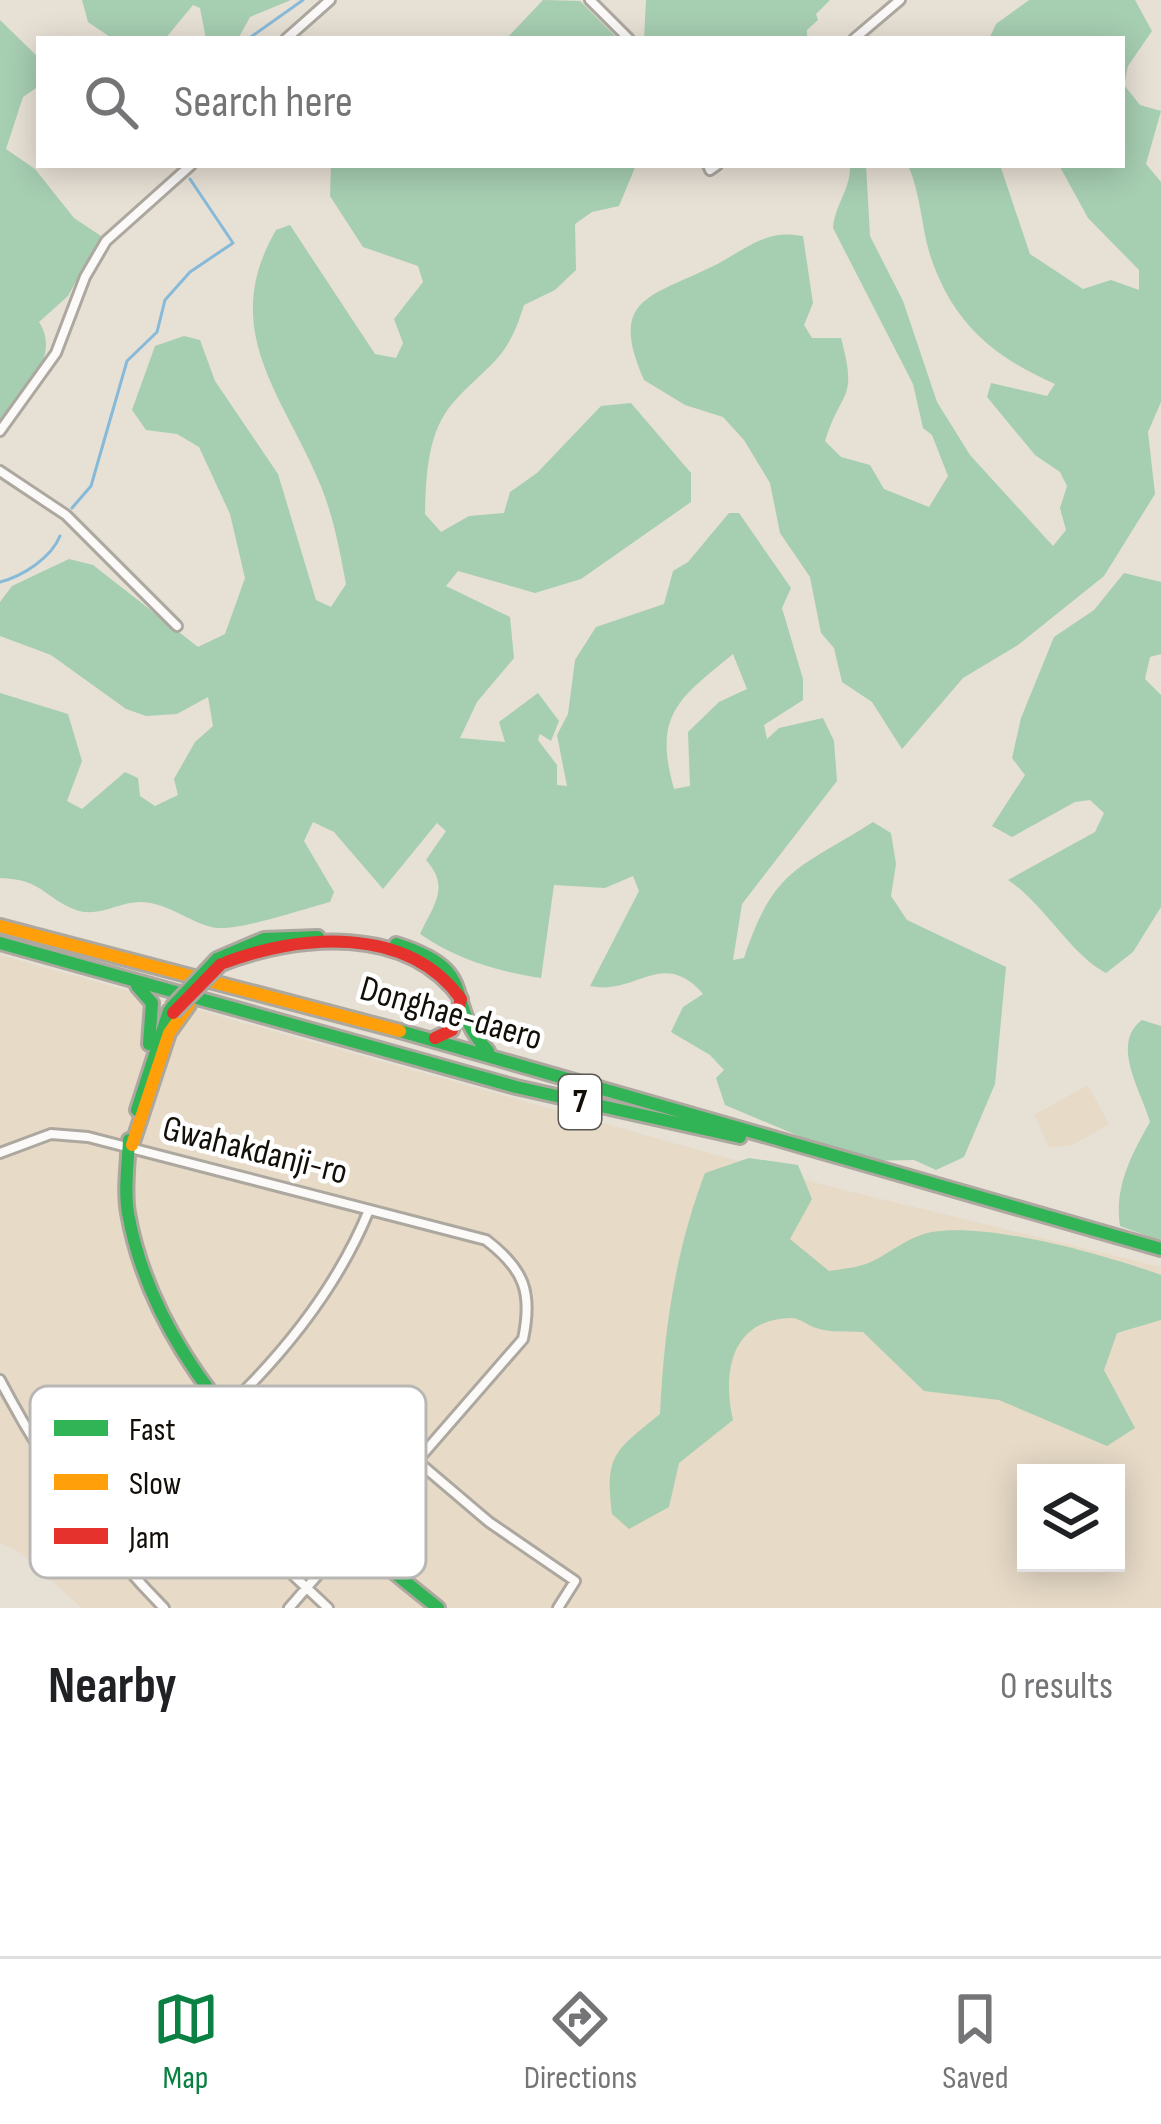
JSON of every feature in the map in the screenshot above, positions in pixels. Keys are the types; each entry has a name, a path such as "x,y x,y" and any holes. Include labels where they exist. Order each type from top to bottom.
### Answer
{"main road":[{"name":"Donghae-daero","path":"0,926 432,1039 1161,1253"},
{"path":"129,1147 171,1012 219,961 264,939 293,935 394,944 432,954 462,983 472,1034 496,1058"},
{"path":"219,961 279,942 400,951 428,959 446,973 460,999 452,1030 432,1039"},
{"name":"Donghae-daero","path":"0,943 516,1087 792,1149 1161,1253"},
{"path":"77,964 128,981 152,1003 153,1024 129,1147"},
{"path":"129,1147 169,1033 190,1005 288,1024"},
{"name":"Gwahakdanji-ro","path":"129,1147 131,1226 150,1291 165,1323 211,1386"},
{"name":"Gwahakdanji-ro","path":"400,1578 438,1608"}],"street":[{"path":"289,36 329,0"},
{"path":"590,0 626,36"},
{"path":"858,36 900,0"},
{"path":"0,430 56,352 85,277 106,241 188,168"},
{"path":"0,471 66,514 177,626"},
{"name":"Gwahakdanji-ro","path":"0,1153 51,1134 88,1137 486,1240 525,1277 530,1307 523,1339 426,1449"},
{"name":"Gwahakdanji-ro","path":"249,1386 345,1268 369,1210"},
{"path":"0,1380 30,1437"},
{"path":"426,1468 489,1522 574,1581 558,1608"},
{"path":"138,1578 164,1608"},
{"path":"296,1578 328,1608"},
{"path":"290,1608 315,1578"}],"shaded area":[{"path":"0,955 828,1186 1161,1267 1161,1608 82,1608 48,1578 426,1578 426,1386 30,1386 30,1562 0,1543"},
{"path":"1088,1085 1109,1124 1071,1146 1049,1147 1034,1115"}],"green space":[{"path":"82,0 291,0 250,17 240,36 205,36 200,8 193,5 167,36 109,36 88,22"},
{"path":"543,0 580,1 615,36 509,36"},
{"path":"646,0 830,0 816,14 818,20 807,36 644,36"},
{"path":"1029,0 1135,0 1152,31 1128,66 1125,80 1125,36 990,36 996,24"},
{"path":"0,20 36,55 36,88 23,97 6,149 35,169 74,218 101,236 68,296 39,322 46,349 42,363 0,424"},
{"path":"1125,86 1140,105 1161,111 1146,164 1161,182 1161,402 1148,432 1155,494 1104,576 1018,645 963,678 902,749 872,702 842,682 834,648 821,633 810,577 780,533 770,483 744,440 723,417 685,405 644,380 634,353 633,317 652,296 754,243 776,235 803,236 813,303 804,325 812,338 841,338 848,374 846,393 825,441 841,457 870,465 884,489 929,507 948,476 932,435 923,428 913,384 833,228 850,168 866,168 870,236 903,301 937,402 970,455 1053,546 1066,530 1060,508 1067,486 1060,472 1035,455 987,397 991,383 1047,396 1055,384 994,349 950,300 930,255 909,168 1001,168 1030,254 1083,289 1111,280 1139,290 1139,270 1088,218 1061,168 1125,168"},
{"path":"331,168 635,168 619,206 592,212 575,224 576,270 555,290 524,305 503,351 444,416 430,456 425,514 441,532 469,516 504,513 510,492 537,473 601,406 631,403 691,473 691,502 581,579 535,593 458,571 446,586 510,617 514,658 477,702 460,738 505,742 499,722 538,693 559,721 551,741 540,734 538,740 557,765 557,785 567,786 557,735 568,714 575,660 596,627 664,604 673,571 688,562 729,513 739,513 791,588 782,608 803,679 803,700 764,725 767,739 779,728 823,718 834,741 837,781 742,904 733,960 744,958 766,905 792,874 873,822 891,833 896,864 891,896 907,920 1006,967 995,1084 964,1157 936,1170 914,1160 858,1161 725,1105 716,1078 724,1070 710,1055 671,1032 683,1007 703,994 689,981 662,973 621,985 590,986 639,891 633,876 605,888 554,885 541,978 478,963 420,934 439,888 426,860 446,831 437,823 383,889 334,832 313,822 304,841 334,892 330,902 236,927 211,927 140,902 84,912 34,885 0,878 0,693 68,714 82,761 67,801 82,809 125,772 138,778 140,796 155,806 178,795 174,779 195,742 213,726 208,697 177,714 146,716 126,709 51,655 0,636 0,602 12,586 69,559 93,565 198,647 225,634 245,578 230,514 199,447 177,434 146,430 132,410 155,346 184,336 200,340 215,381 278,474 316,600 331,607 346,584 325,496 262,361 253,299 260,266 276,230 290,225 375,354 396,358 403,343 394,319 423,282 418,266 363,247 330,196","holes":["733,654 747,689 719,702 688,732 690,786 674,789 667,743 675,711"]},
{"path":"1124,573 1161,582 1161,654 1150,657 1145,679 1161,695 1161,907 1133,952 1106,973 1081,955 1008,880 1095,832 1104,813 1090,800 1075,802 1012,837 992,826 1025,775 1012,758 1021,718 1054,637 1094,610"},
{"path":"1142,1020 1161,1026 1161,1241 1120,1226 1119,1198 1126,1172 1150,1122 1128,1054 1128,1042"},
{"path":"749,1158 798,1165 812,1199 790,1239 829,1271 866,1264 923,1234 956,1230 1047,1242 1161,1275 1161,1320 1117,1333 1104,1370 1135,1428 1107,1446 999,1400 924,1391 863,1332 821,1330 794,1318 771,1321 743,1338 735,1352 729,1384 733,1420 679,1463 669,1507 629,1529 612,1514 612,1465 623,1446 660,1414 673,1292 695,1203 705,1173"}],"waterway":[{"path":"252,36 303,0"},
{"path":"72,508 91,486 127,361 157,332 165,300 190,272 233,243 190,179"},
{"path":"0,582 35,565 60,536"}],"traffic: fast":[{"path":"217,959 264,939 318,937"},
{"path":"0,943 516,1087 740,1137"},
{"path":"396,944 441,965 451,976 474,1033 488,1051"},
{"path":"171,1008 217,959"},
{"path":"137,986 152,1003 149,1044"},
{"path":"137,1110 169,1011"},
{"path":"400,1031 1161,1249"},
{"path":"129,1140 128,1213 145,1275 171,1332 206,1386"},
{"path":"402,1578 438,1608"}],"traffic: slow":[{"path":"0,926 400,1031"},
{"path":"132,1145 169,1033 189,1005"}],"traffic: jam":[{"path":"221,964 283,946 317,942 382,947 438,975 461,999 452,1030 435,1038"},
{"path":"173,1013 221,964"}]}
